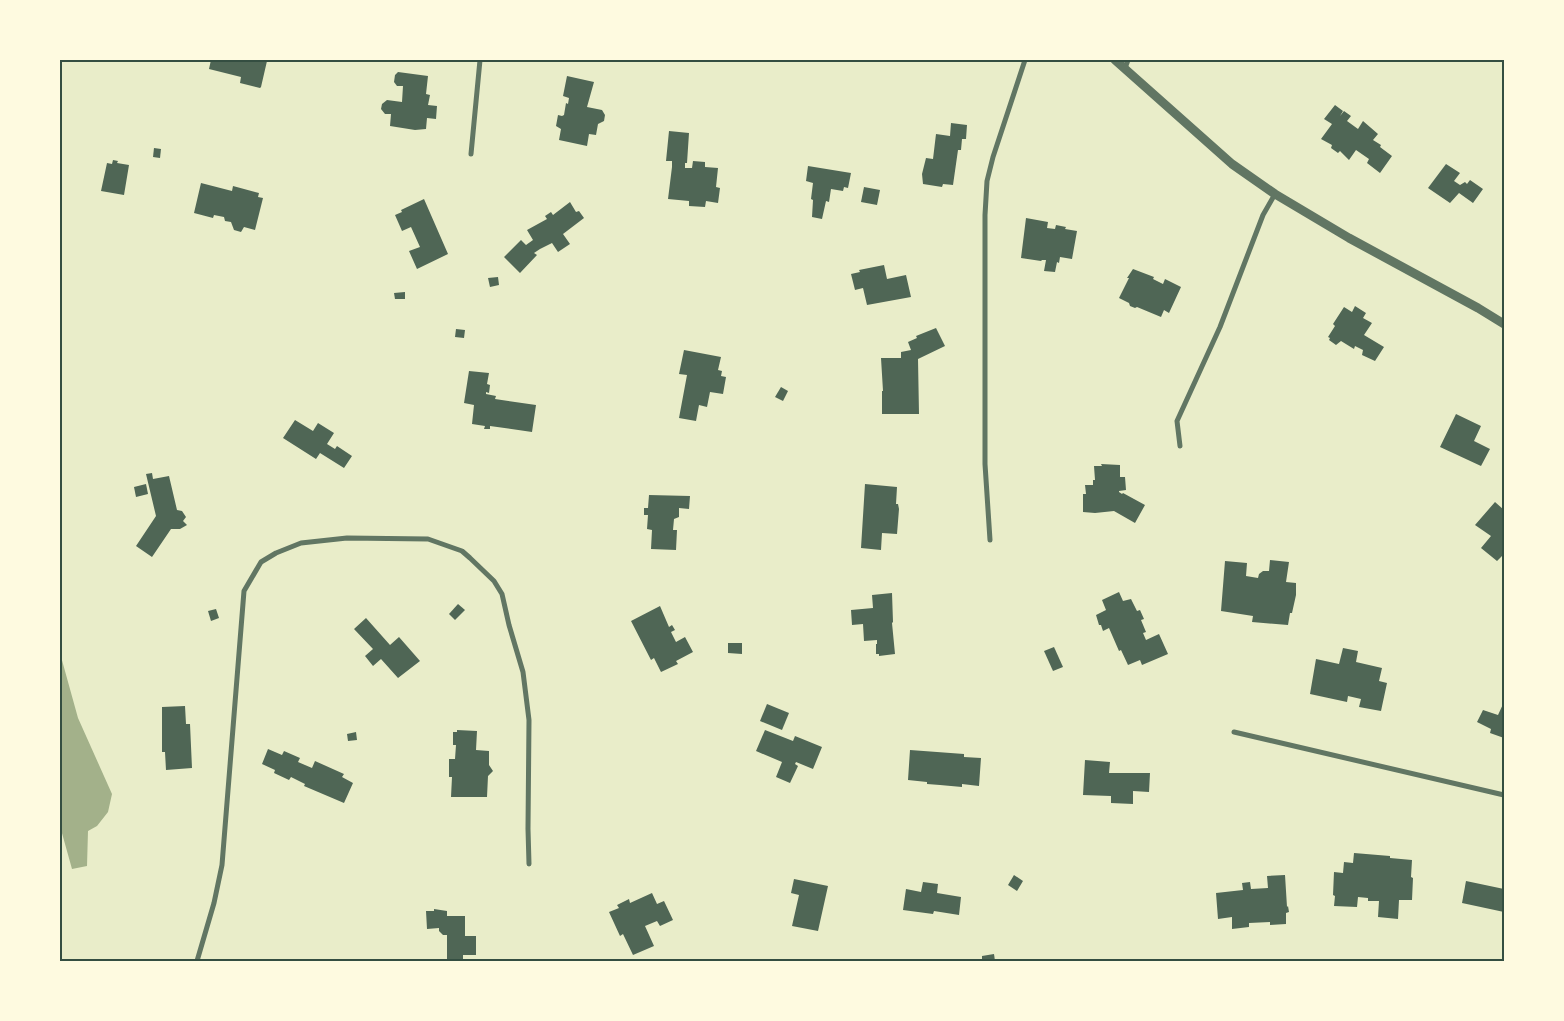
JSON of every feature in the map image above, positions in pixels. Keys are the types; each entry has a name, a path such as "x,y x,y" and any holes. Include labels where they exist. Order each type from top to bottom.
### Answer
{"street":[{"path":"471,154 480,60"},
{"path":"990,540 985,464 985,215 987,181 996,147 1025,60"},
{"path":"1115,60 1127,64 1232,164 1275,194 1349,238 1504,324"},
{"path":"1180,446 1177,422 1220,327 1263,215 1275,194"},
{"path":"197,961 214,903 222,865 244,591 261,562 276,553 301,543 347,538 428,539 462,551 494,581 502,594 523,672 529,720 529,864"},
{"path":"1234,732 1504,795"}],"shaded area":[{"path":"60,653 78,718 112,794 108,812 97,826 88,831 87,866 72,869 60,826"}],"building":[{"path":"211,60 267,61 261,87 240,83 241,77 209,69"},
{"path":"398,72 428,76 426,94 430,95 428,105 437,106 436,119 427,118 426,129 415,130 390,126 391,114 385,114 381,109 382,104 387,100 402,102 403,86 397,86 394,82 395,75"},
{"path":"567,76 594,82 587,107 602,110 605,115 604,121 598,124 596,135 589,134 587,146 559,140 561,129 556,126 558,115 564,115 569,98 563,96"},
{"path":"1335,105 1343,111 1340,116 1344,111 1351,116 1347,121 1358,129 1363,121 1378,134 1373,140 1392,156 1380,173 1367,163 1369,159 1356,150 1349,160 1340,151 1338,153 1331,148 1332,145 1321,139 1332,124 1324,119"},
{"path":"951,123 967,125 966,139 962,139 961,150 958,150 953,185 943,184 942,187 923,184 922,174 926,158 933,159 936,134 950,136"},
{"path":"669,131 689,133 685,168 692,168 693,161 705,162 705,167 718,168 716,187 720,188 718,203 706,201 705,207 689,206 689,201 668,199 672,167 672,161 666,161"},
{"path":"154,148 161,149 160,158 153,157"},
{"path":"113,160 118,161 117,163 129,165 124,195 101,191 107,163 112,164"},
{"path":"1446,164 1460,173 1454,181 1460,185 1465,182 1467,184 1470,180 1483,189 1473,203 1459,193 1450,203 1428,188"},
{"path":"808,166 851,173 848,188 844,187 843,191 831,189 829,202 826,201 822,219 812,217 813,200 811,199 813,183 806,181"},
{"path":"201,183 232,191 233,186 259,193 258,197 263,198 255,230 244,227 241,232 234,230 231,222 225,221 224,217 214,215 213,218 194,213"},
{"path":"864,187 880,190 877,205 861,202"},
{"path":"424,199 448,254 417,269 409,251 420,247 411,227 402,231 395,215"},
{"path":"570,202 576,212 579,211 584,218 563,234 570,244 558,252 552,243 540,249 534,253 537,255 520,273 504,257 521,240 526,245 533,240 527,230 547,219 545,216 551,212 553,215"},
{"path":"1026,218 1048,222 1047,228 1055,229 1056,225 1077,231 1072,259 1060,257 1055,272 1044,271 1046,260 1021,258"},
{"path":"884,265 887,279 906,275 911,297 867,305 863,288 855,290 851,274 860,272 859,270"},
{"path":"1133,269 1154,277 1153,279 1163,284 1165,279 1181,287 1169,313 1164,310 1161,317 1130,306 1129,303 1119,298"},
{"path":"498,277 499,285 490,287 488,278"},
{"path":"405,292 405,299 395,299 394,293"},
{"path":"1355,306 1366,313 1363,318 1372,323 1364,335 1384,347 1375,361 1362,355 1363,350 1355,346 1354,349 1341,341 1336,345 1329,340 1330,338 1328,337 1335,326 1333,324 1344,307 1352,312"},
{"path":"936,328 945,346 918,359 919,414 882,414 881,358 901,358 901,352 911,350 908,342 917,338 916,336"},
{"path":"456,329 465,330 464,338 455,337"},
{"path":"684,350 721,357 718,370 722,371 721,376 726,377 723,394 710,392 707,407 699,405 696,421 679,418 687,375 679,374"},
{"path":"469,371 489,373 487,384 490,385 489,393 486,392 486,394 496,396 495,399 536,405 532,432 490,426 490,429 484,429 485,426 472,424 474,405 464,403"},
{"path":"781,387 788,391 783,401 775,397"},
{"path":"1456,414 1481,426 1474,441 1490,449 1481,466 1440,447"},
{"path":"295,420 313,431 318,423 334,433 327,444 335,449 337,446 352,456 344,468 320,453 316,459 283,438"},
{"path":"1101,464 1120,465 1120,477 1125,477 1126,490 1119,492 1145,505 1135,523 1114,511 1083,512 1083,494 1086,494 1085,485 1093,485 1093,480 1095,480 1094,466 1102,466"},
{"path":"152,473 153,479 169,476 177,510 182,511 186,517 183,521 187,525 180,529 171,529 152,557 136,546 156,516 146,474"},
{"path":"146,484 148,494 136,497 134,487"},
{"path":"865,484 897,487 896,504 898,504 899,509 897,534 882,533 881,550 861,548"},
{"path":"649,495 690,496 689,509 679,508 679,517 674,519 673,530 677,530 676,550 651,549 652,530 647,529 648,515 644,515 644,508 648,508"},
{"path":"1495,502 1504,510 1504,558 1502,556 1497,561 1481,548 1491,536 1475,525"},
{"path":"1270,560 1289,562 1286,582 1296,583 1296,595 1288,625 1252,622 1253,616 1221,611 1225,561 1247,563 1246,576 1258,578 1259,574 1263,571 1269,571"},
{"path":"1119,592 1123,601 1131,599 1137,611 1140,610 1144,619 1141,620 1146,632 1143,633 1146,640 1159,634 1168,654 1142,665 1140,660 1128,665 1121,650 1119,651 1109,628 1103,631 1096,615 1106,610 1102,600"},
{"path":"892,593 895,654 879,656 879,654 876,654 877,640 864,641 863,624 852,625 851,610 873,608 872,595"},
{"path":"458,604 465,610 455,620 449,614"},
{"path":"660,606 669,627 672,625 675,630 671,632 676,642 685,637 693,652 676,661 678,664 661,672 654,658 651,660 631,621"},
{"path":"216,609 219,618 211,621 208,611"},
{"path":"366,618 390,645 399,637 420,661 398,678 381,659 373,666 365,656 373,649 354,629"},
{"path":"728,643 742,643 742,654 728,653"},
{"path":"1054,647 1063,667 1053,671 1044,651"},
{"path":"1343,648 1358,651 1356,662 1382,668 1379,681 1387,683 1381,711 1359,707 1361,699 1348,696 1347,702 1310,694 1316,659 1339,664"},
{"path":"1504,702 1504,738 1490,733 1491,729 1477,722 1483,710 1498,715"},
{"path":"767,704 789,713 782,730 760,721"},
{"path":"185,706 186,724 190,724 192,768 166,770 165,752 162,752 162,707"},
{"path":"457,730 477,731 476,750 489,751 489,765 493,771 488,776 487,797 451,797 452,777 449,777 449,759 455,759 456,745 453,745 453,732 457,732"},
{"path":"765,730 793,741 795,736 822,747 813,769 796,762 795,764 798,766 790,783 776,777 782,762 756,751"},
{"path":"356,732 357,740 348,741 347,734"},
{"path":"268,749 282,755 284,751 300,758 298,762 312,768 315,761 344,774 342,777 353,783 344,803 304,786 305,784 291,777 289,780 274,773 275,770 262,764"},
{"path":"910,750 964,754 964,757 981,758 979,786 962,784 962,787 927,784 927,782 908,780"},
{"path":"1085,760 1110,762 1109,773 1150,773 1149,792 1133,791 1133,804 1111,803 1111,796 1083,795"},
{"path":"1354,853 1412,860 1412,900 1399,900 1398,919 1378,917 1379,901 1368,901 1368,898 1358,897 1357,907 1334,906 1334,872 1343,873 1344,862 1353,863"},
{"path":"1014,875 1023,881 1017,891 1008,885"},
{"path":"1285,875 1289,912 1286,913 1286,924 1270,925 1270,922 1249,923 1249,927 1232,929 1232,917 1218,919 1216,893 1243,890 1242,883 1250,882 1251,889 1268,888 1267,876"},
{"path":"794,879 828,886 818,931 792,926 799,895 791,893"},
{"path":"1466,881 1504,889 1504,912 1462,903"},
{"path":"923,882 938,884 937,893 961,897 959,915 934,911 933,914 903,910 906,889 921,892"},
{"path":"652,893 657,904 664,901 673,920 660,926 657,921 645,926 654,946 633,955 623,934 620,936 609,912 619,908 617,905 629,899 630,903"},
{"path":"434,909 447,911 447,916 465,916 465,936 476,936 476,955 463,955 463,961 447,961 447,935 443,935 439,928 427,929 426,911 434,911"},
{"path":"994,954 995,961 982,961 982,956"}]}
